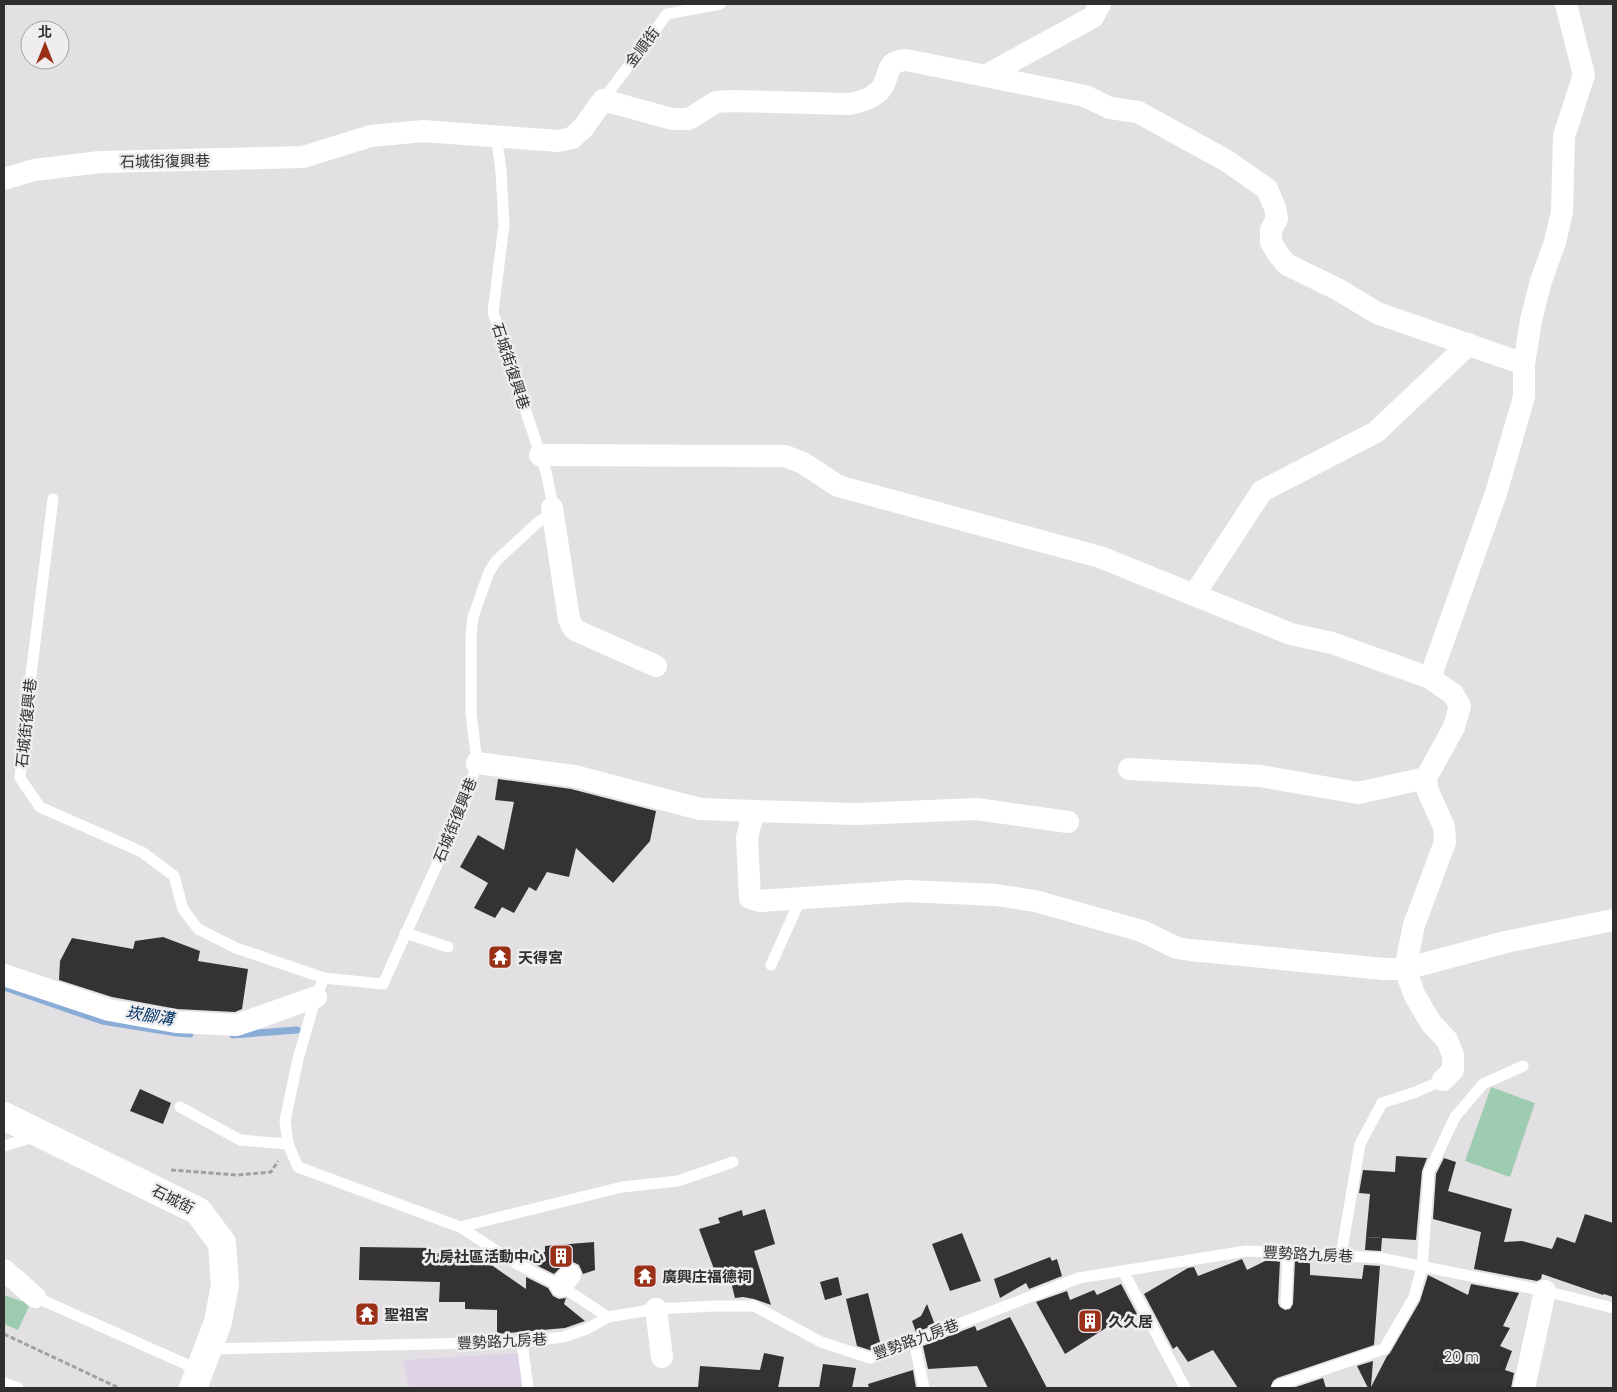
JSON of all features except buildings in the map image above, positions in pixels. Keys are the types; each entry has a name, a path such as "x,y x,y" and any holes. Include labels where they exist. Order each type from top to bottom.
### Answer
{"street":[{"path":"985,76 1093,17 1100,4"},
{"path":"1430,678 1496,493 1524,397 1524,364 1532,320 1562,212 1564,136 1584,75 1566,4"},
{"path":"496,135 558,141 572,138 583,128 603,100 672,119 689,119 716,102 849,104 862,102 874,96 883,87 890,67 896,61 906,60 1085,96 1110,108 1138,112 1227,161 1267,189 1275,208 1277,219 1271,230 1271,242 1286,264 1339,290 1377,313 1524,364"},
{"name":"石城街復興巷","path":"4,179 34,170 100,162 302,157 371,136 424,131 496,135"},
{"path":"1194,595 1262,491 1376,432 1469,344"},
{"path":"540,455 785,456 803,463 838,486 1100,556 1291,634 1332,643 1430,678 1453,694 1460,706 1454,727 1426,778 1427,790 1444,827 1445,842 1414,925 1405,969 1415,996 1431,1023 1447,1040 1453,1055 1453,1070 1443,1080"},
{"path":"552,508 569,619 572,626 575,630 656,666"},
{"path":"477,763 574,776 700,809 857,814 976,809 1068,822"},
{"path":"1129,769 1260,776 1358,794 1426,778"},
{"path":"754,811 747,837 750,898 760,901 908,891 996,895 1035,901 1142,931 1177,948 1384,969 1405,969 1483,948 1613,920"},
{"path":"4,975 109,1010 176,1022 238,1025 320,987"},
{"name":"石城街","path":"4,1116 198,1211 222,1243 226,1285 218,1322 199,1369"},
{"path":"4,1270 35,1297"},
{"path":"1524,1388 1545,1291"},
{"path":"656,1309 662,1357"}],"lane":[{"name":"金順街","path":"603,100 667,14 720,4"},
{"name":"石城街復興巷","path":"53,499 20,778 40,807 142,852 174,876 183,909 198,928 320,987 383,984 463,807 477,763 471,712 471,637 473,617 489,572 496,560 549,515 552,508 546,472 493,312 504,225 501,171 496,135"},
{"path":"771,965 801,898"},
{"path":"405,932 448,947"},
{"path":"320,987 298,1059 285,1121 288,1144 298,1167 460,1227 517,1264 566,1281 608,1316"},
{"path":"1277,1388 1279,1385 1384,1349 1414,1297 1422,1267 1429,1172 1455,1117 1483,1084 1524,1066"},
{"path":"1341,1255 1360,1144 1382,1102 1416,1092 1443,1080"},
{"path":"180,1107 240,1140 288,1144"},
{"path":"4,1146 41,1134"},
{"path":"460,1227 622,1187 678,1181 733,1162"},
{"name":"豐勢路九房巷","path":"199,1369 564,1337 588,1329 608,1316 656,1309 714,1306 754,1306 821,1342 870,1358 1079,1278 1246,1251 1380,1258 1545,1291 1613,1308"},
{"path":"1286,1304 1288,1253"},
{"path":"1123,1271 1185,1388"},
{"path":"35,1297 199,1369"},
{"path":"914,1341 924,1388"},
{"path":"522,1342 528,1388"},
{"path":"4,1383 18,1388"}],"path":[{"path":"132,1179 164,1169 238,1175 271,1172 288,1144"},
{"path":"4,1334 119,1388"}],"shaded area":[{"path":"521,1353 525,1388 409,1388 403,1360"}],"green space":[{"path":"1491,1087 1535,1103 1510,1177 1465,1161"},
{"path":"4,1295 30,1304 18,1330 4,1324"}],"waterway":[{"name":"崁腳溝","path":"4,987 102,1021 190,1034"},
{"name":"崁腳溝","path":"233,1035 297,1030"}],"place":[{"name":"天得宮","path":"500,957"},
{"name":"九房社區活動中心","path":"561,1256"},
{"name":"廣興庄福德祠","path":"645,1276"},
{"name":"聖祖宮","path":"367,1314"},
{"name":"久久居","path":"1090,1321"}]}
